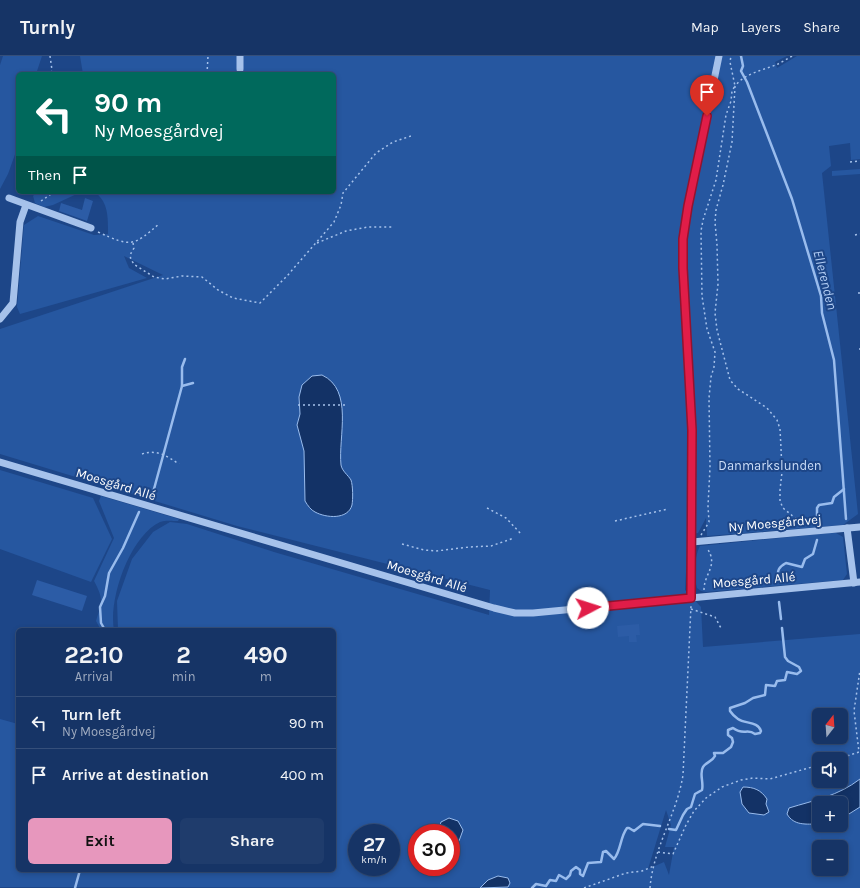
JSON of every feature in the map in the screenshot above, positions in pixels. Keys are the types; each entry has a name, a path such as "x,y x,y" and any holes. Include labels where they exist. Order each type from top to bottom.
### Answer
{"street":[{"path":"240,56 240,69"},
{"path":"691,598 692,430 683,268 683,239 688,206 719,56"},
{"path":"9,198 91,228"},
{"path":"0,319 13,303 20,222 28,206"},
{"name":"Moesgård Allé","path":"0,462 494,608 515,612 533,613 857,583"},
{"name":"Ny Moesgårdvej","path":"692,542 860,527"},
{"path":"847,528 857,583"}],"path":[{"path":"50,56 52,72"},
{"path":"207,72 208,56"},
{"path":"732,56 730,62 735,86 732,142 716,210 715,222 718,284 716,301 717,330 730,380 738,389 767,408 777,420 780,429 782,472 780,501 783,508 795,518 814,523"},
{"path":"704,597 704,580 709,572 712,562 711,555 701,542 702,531 709,522 710,398 711,377 714,367 715,352 707,329 702,296 701,231 716,180 726,115 731,101 732,91 738,82 746,76 777,64 792,56"},
{"path":"133,243 134,248 130,255 130,260 134,265 154,277 165,279 182,276 202,277 218,290 233,298 260,303 287,276 334,222 341,205 343,193 376,153 392,142 411,136"},
{"path":"850,162 860,162"},
{"path":"28,206 50,194"},
{"path":"91,228 117,240 133,243 143,237 160,222"},
{"path":"316,244 346,231 368,227 392,227"},
{"path":"855,235 860,234"},
{"path":"298,405 345,405"},
{"path":"142,454 150,451 167,456 180,464"},
{"path":"487,508 506,518 522,535"},
{"path":"615,521 668,509"},
{"path":"402,544 424,550 436,551 491,546 514,538"},
{"path":"650,888 659,847 678,795 683,775 691,598"},
{"path":"691,609 715,617 721,628"},
{"path":"848,756 860,752 854,711 860,670"},
{"path":"658,852 673,854 694,811 706,798 722,787 741,780 753,778 770,779 812,767"},
{"path":"584,888 626,873 642,871 654,866"}],"green space":[{"path":"3,56 42,56 37,72 16,72 16,152 8,174 0,189 0,65"},
{"name":"Danmarkslunden","path":"80,56 787,56 775,62 777,68 797,56 860,56 860,159 851,160 850,143 829,146 831,166 822,173 858,514 843,525 707,536 706,518 698,533 688,535 685,590 701,607 703,647 860,634 860,779 848,788 848,752 812,752 812,788 847,788 829,796 812,796 812,802 790,808 812,824 812,832 848,832 848,815 860,807 860,888 0,887 0,719 16,723 16,872 336,872 336,628 118,628 117,601 132,559 153,532 170,522 187,524 274,552 489,615 490,590 237,526 0,454 0,329 163,275 124,256 129,268 147,278 20,314 17,307 24,225 38,216 94,235 108,234 108,216 103,200 96,194 336,194 336,72 83,72","holes":["666,810 671,825 665,847 674,847 669,875 664,862 648,869"]},
{"path":"860,169 860,174 832,176 832,171"},
{"path":"35,194 77,194 53,205 44,207 35,203 33,196"},
{"path":"0,470 93,498 112,539 91,582 0,549"},
{"path":"101,496 179,519 178,521 160,522 149,529 139,540 131,554 118,586 114,602 114,628 100,628 96,621 100,609 101,597 94,581 114,538 99,501"},
{"path":"836,533 843,537 847,574 843,580 706,592 697,588 695,567 700,546"}],"shaded area":[{"path":"322,375 332,382 338,391 342,415 341,465 351,480 353,492 350,510 336,516 325,516 315,512 305,501 304,451 297,425 300,414 299,397 302,385 312,376"},
{"path":"860,779 860,807 848,815 848,796 829,796 852,785"},
{"path":"743,787 754,788 760,791 767,799 766,804 769,812 764,815 749,813 742,804 740,792"},
{"path":"812,801 812,824 801,824 793,821 787,814 789,808"},
{"path":"449,818 458,821 460,824 440,824 441,822"},
{"path":"460,825 463,830 460,838"},
{"path":"498,876 508,878 510,883 508,887 480,888 488,880"}],"building":[{"path":"85,198 93,201 87,221 59,211 61,203 82,210"},
{"path":"37,580 87,596 82,611 32,595"},
{"path":"639,624 640,635 636,635 637,642 629,642 629,636 618,637 617,626"}],"waterway":[{"name":"Ellerenden","path":"741,56 743,66 741,71 747,82 792,199 821,296 822,313 834,360 846,519"},
{"path":"150,499 182,386 182,367 185,359"},
{"path":"182,386 193,383"},
{"path":"817,520 817,508 819,505 832,503 834,497 844,489"},
{"path":"104,628 101,623 100,607 105,596 109,573 123,548 139,512"},
{"path":"778,578 779,569 786,563 802,567 805,559 813,554 817,540"},
{"path":"779,602 781,619"},
{"path":"669,829 676,830 683,815 687,809 691,807 695,794 702,790 701,772 704,765 714,758 714,753 723,753 731,747 733,742 732,738 728,735 728,730 733,728 743,732 752,732 755,734 760,733 761,731 757,726 741,721 730,711 730,708 745,703 753,698 765,695 766,685 775,686 777,681 785,680 787,672 797,674 801,671 799,667 788,661 785,657 782,628"},
{"path":"532,888 536,884 546,886 550,880 556,881 559,875 566,879 570,875 571,871 576,867 580,870 580,874 583,876 588,863 601,862 603,852 606,851 614,859 627,828 634,831 643,824 660,826"},
{"path":"75,888 79,872"}],"route":[{"path":"588,608 691,598 692,430 683,268 683,239 688,206 707,116"}]}
